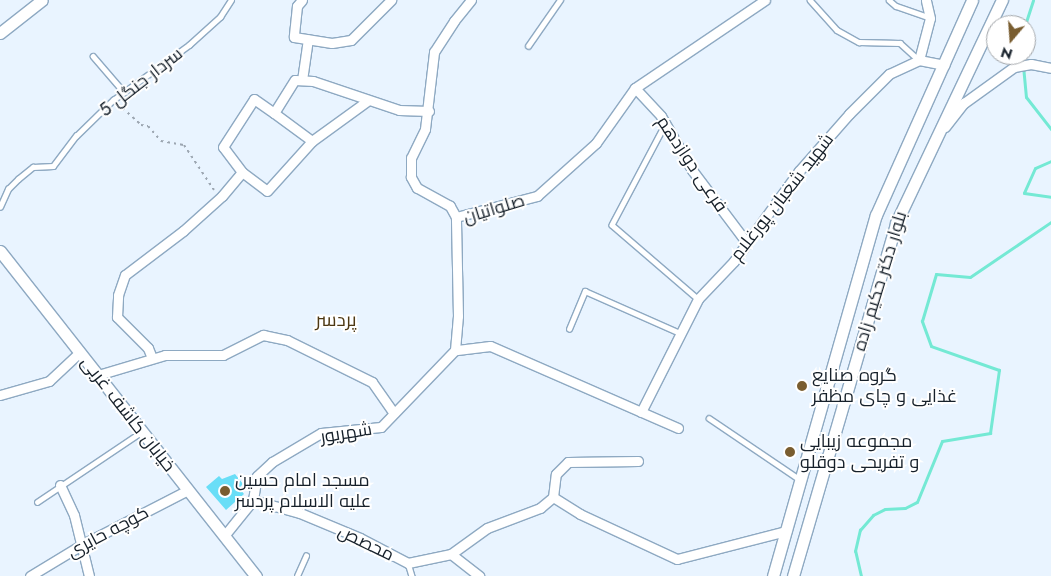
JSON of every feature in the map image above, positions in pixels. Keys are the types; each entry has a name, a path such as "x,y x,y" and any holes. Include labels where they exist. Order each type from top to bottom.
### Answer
{"main road":[{"path":"0,33 42,0"},
{"name":"بلوار دکتر حکیم زاده","path":"773,576 848,321 876,215 945,65 972,0"},
{"name":"بلوار دکتر حکیم زاده","path":"793,576 896,223 932,143 1002,0"},
{"name":"خیابان کاشف غربی","path":"2,258 80,352 256,576"},
{"path":"848,321 865,326"},
{"path":"801,480 819,486"}],"street":[{"path":"302,0 297,6 294,37 332,43 352,40 391,0"},
{"path":"456,217 450,206 417,188 411,177 411,158 425,129 429,111 434,52 471,0"},
{"path":"926,0 930,18 919,60 945,65"},
{"name":"صلواتیان","path":"455,350 458,316 456,217 537,196 596,143 635,88 760,1"},
{"path":"302,80 308,39"},
{"name":"شهید شعبان پورغلام","path":"642,412 698,299 747,243 799,171 849,114 889,74 919,60"},
{"path":"932,143 964,103 1014,67 1032,64 1051,68"},
{"path":"274,113 295,80 313,81 367,101 399,110 429,111"},
{"name":"فرعی دوازدهم","path":"635,88 666,124 692,170 747,243"},
{"path":"312,141 254,99 223,147 242,172 267,191 312,141 367,101"},
{"path":"152,358 148,348 117,317 118,295 125,275 183,231 219,198 242,172"},
{"path":"98,375 152,358 223,355 263,335 287,340 372,382 394,414"},
{"path":"455,350 490,346 678,428"},
{"name":"شهریور","path":"254,500 257,476 272,462 320,433 381,427 455,350"},
{"path":"0,395 49,381 80,352"},
{"path":"480,576 450,554 487,528 540,508 553,496 556,474 568,462 638,461"},
{"path":"60,485 74,515 83,544 89,576"},
{"name":"کوچه حایری","path":"30,576 83,544 188,490"},
{"path":"553,496 580,514 677,559 786,531"},
{"path":"224,536 254,500"},
{"name":"محصص","path":"254,500 300,513 360,538 408,563 450,554"}],"lane":[{"name":"سردار جنگل 5","path":"0,207 8,189 33,167 53,166 76,136 113,100 189,45 220,17 231,0"},
{"path":"528,46 560,0"},
{"path":"810,0 837,30 859,42 900,43 919,60"},
{"path":"889,0 896,6 930,18"},
{"path":"93,56 107,68 124,92"},
{"path":"666,124 612,225 698,299"},
{"path":"569,329 585,291 682,334"},
{"path":"709,418 801,480"},
{"path":"37,502 142,431"},
{"path":"297,576 306,556"},
{"path":"408,563 412,576"}],"path":[{"path":"113,100 141,124 148,126 161,141 184,145 219,198"}],"building":[{"name":"مسجد امام حسین علیه الاسلام پردسر","path":"235,474 243,484 239,488 244,494 226,510 206,487 219,476 222,479"}],"waterway":[{"path":"1028,15 1033,0"},
{"path":"1023,65 1026,97 1051,129"},
{"path":"1051,161 1035,168 1024,193 1051,197"},
{"path":"861,576 855,551 860,530 873,515 885,509 905,508 917,502 942,441 990,433 999,370 931,346 922,321 936,274 970,277 1051,222"}],"place":[{"name":"گروه صنایع غذایی و چای مظفر","path":"802,386"},
{"name":"مجموعه زیبایی و تفریحی دوقلو","path":"790,452"},
{"name":"مسجد امام حسین علیه الاسلام پردسر","path":"225,491"}],"district":[{"name":"پردسر","path":"336,320"}]}
